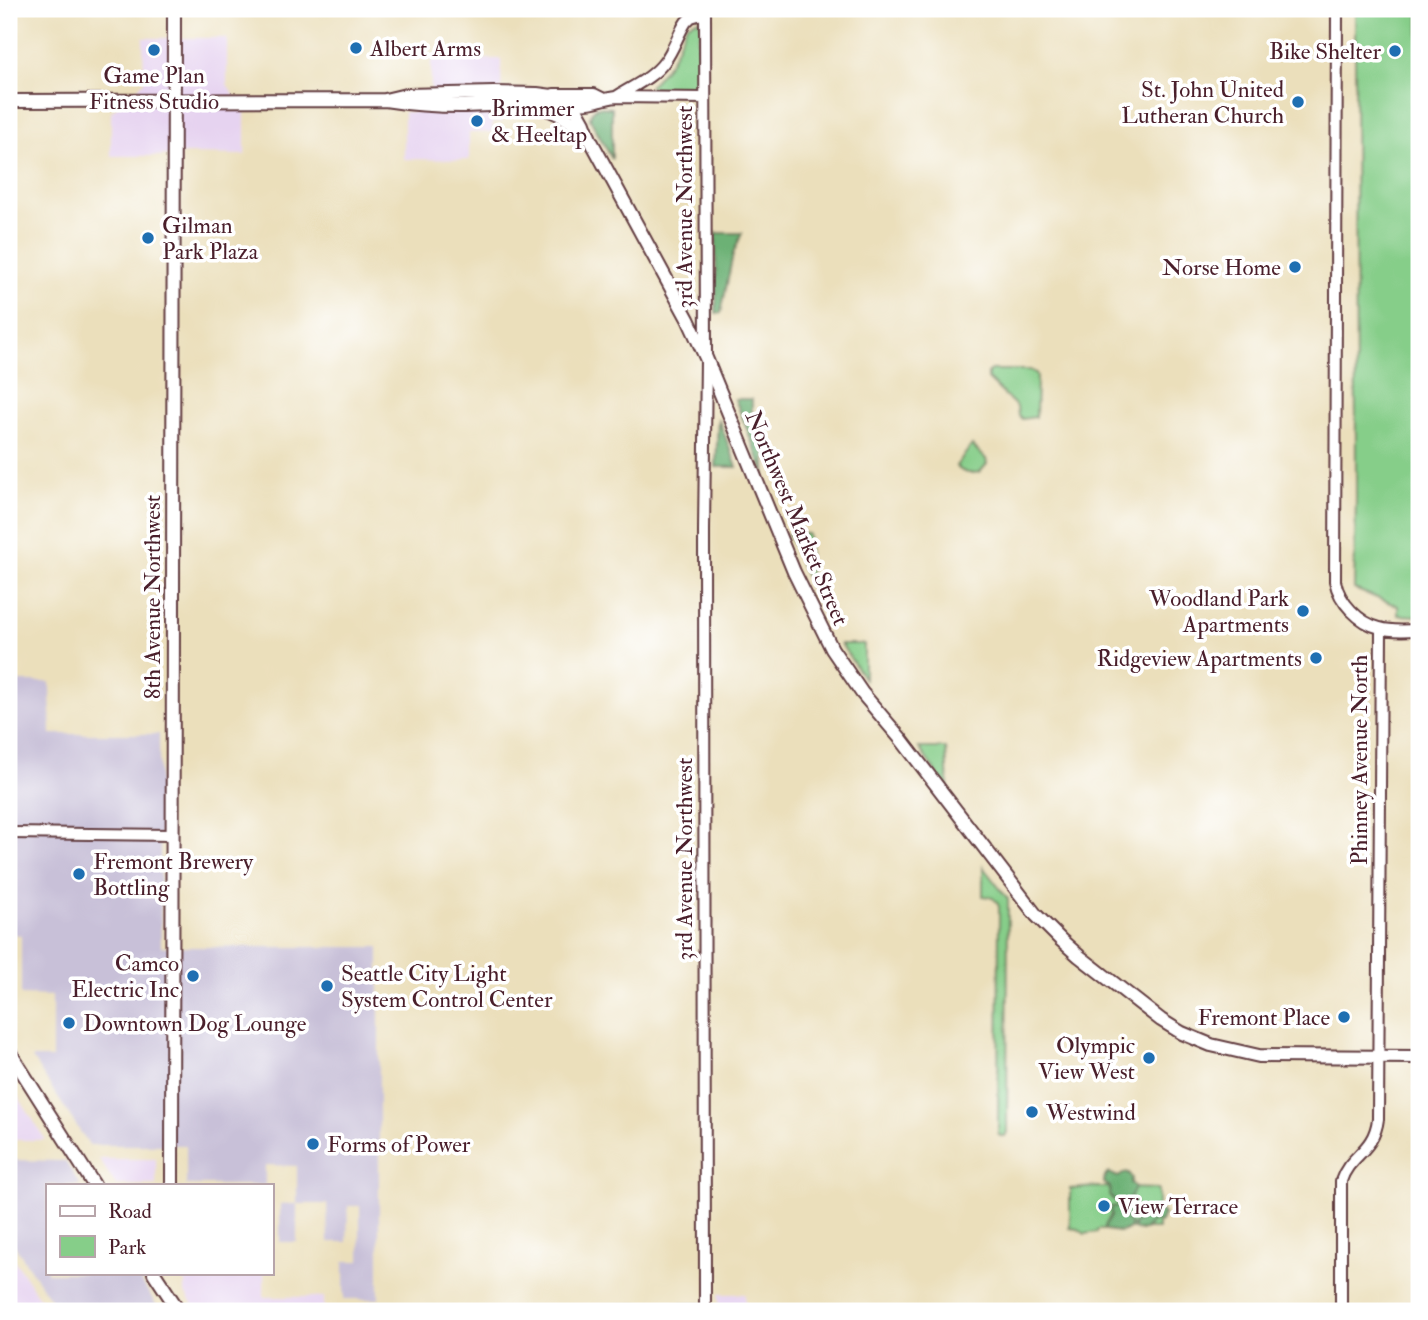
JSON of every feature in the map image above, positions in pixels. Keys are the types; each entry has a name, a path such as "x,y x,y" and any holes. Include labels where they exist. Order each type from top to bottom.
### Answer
{"main road":[{"name":"8th Avenue Northwest","path":"173,1184 174,9"},
{"name":"Northwest Market Street","path":"9,101 385,100 419,95 494,93 560,97 575,107 688,319 794,572 839,662 1036,915 1061,940 1161,1020 1182,1033 1211,1045 1259,1056 1419,1057"},
{"name":"Northwest Market Street","path":"385,100 408,104 543,107 574,124 590,139"},
{"path":"9,1051 93,1184"},
{"path":"156,1274 179,1311"}],"street":[{"name":"Phinney Avenue North","path":"1337,9 1335,581 1338,592 1350,609 1381,629 1378,1119 1376,1132 1365,1150 1347,1168 1341,1181 1341,1311"},
{"path":"616,97 643,82 658,69 667,60 686,22 705,11"},
{"name":"3rd Avenue Northwest","path":"705,11 705,1311"},
{"path":"537,94 594,94 602,98"},
{"path":"516,106 537,101 595,102 602,98 616,97 705,98"},
{"path":"688,319 706,306"},
{"path":"705,406 713,390 718,387"},
{"path":"1381,629 1419,630"},
{"path":"9,833 172,835"}],"shaded area":[{"path":"143,38 227,38 227,85 245,112 245,155 111,156 111,112 144,82"},
{"path":"501,59 502,122 493,122 492,132 469,133 469,160 404,159 404,112 431,112 431,60"},
{"path":"9,682 50,682 51,734 159,734 161,947 379,947 379,1299 344,1299 344,1261 360,1261 360,1206 348,1206 347,1242 328,1242 327,1204 297,1204 297,1166 265,1165 265,1184 186,1184 186,1145 89,1145 32,1058 52,1058 52,996 21,995 21,935 9,934"},
{"path":"9,1082 45,1139 44,1140 9,1140"},
{"path":"99,1159 156,1159 156,1184 115,1184"},
{"path":"9,1160 65,1161 79,1184 46,1184 46,1274 137,1274 157,1306 157,1311 58,1311 9,1237"},
{"path":"280,1204 297,1204 297,1242 280,1242"},
{"path":"9,1252 48,1311 9,1311"},
{"path":"185,1274 264,1274 264,1297 324,1297 324,1311 197,1311 185,1293"},
{"path":"719,1294 745,1294 745,1311 719,1311"}],"green space":[{"path":"1355,9 1419,9 1419,616 1398,615 1398,606 1354,589"},
{"path":"700,19 696,88 691,91 650,89 650,85 672,57 687,24"},
{"path":"597,107 612,108 612,159 590,119 591,113"},
{"path":"716,233 742,233 733,254 721,313 716,313"},
{"path":"1030,370 1036,373 1036,417 1022,419 1018,415 1017,407 988,379 988,372"},
{"path":"735,399 752,399 752,416 765,417 765,475"},
{"path":"718,418 737,467 716,467"},
{"path":"972,445 986,459 987,464 980,472 967,473 956,466"},
{"path":"788,533 808,534 810,587"},
{"path":"841,644 864,644 864,679"},
{"path":"919,748 946,748 948,788 947,788"},
{"path":"983,867 1008,899 1005,1136 998,1133 999,907 993,898 983,896"},
{"path":"1109,1173 1118,1177 1125,1173 1132,1178 1131,1183 1135,1188 1130,1198 1136,1206 1129,1210 1132,1213 1126,1219 1131,1225 1128,1230 1105,1230 1111,1215 1110,1207 1118,1206 1109,1196 1110,1187 1104,1183"},
{"path":"1070,1189 1158,1189 1158,1229 1098,1229 1097,1232 1085,1234 1070,1228"},
{"path":"1153,1208 1159,1208 1164,1214 1161,1222 1153,1221 1145,1230 1135,1230 1134,1223 1149,1217 1148,1214"},
{"path":"701,1304 701,1311 606,1311 606,1305"}],"place":[{"name":"Albert Arms","path":"356,48"},
{"name":"Game Plan Fitness Studio","path":"154,50"},
{"name":"Bike Shelter","path":"1395,51"},
{"name":"St. John United Lutheran Church","path":"1298,102"},
{"name":"Brimmer & Heeltap","path":"477,121"},
{"name":"Gilman Park Plaza","path":"148,238"},
{"name":"Norse Home","path":"1295,267"},
{"name":"Woodland Park Apartments","path":"1303,611"},
{"name":"Ridgeview Apartments","path":"1316,658"},
{"name":"Fremont Brewery Bottling","path":"79,874"},
{"name":"Camco Electric Inc","path":"193,976"},
{"name":"Seattle City Light System Control Center","path":"327,986"},
{"name":"Fremont Place","path":"1344,1017"},
{"name":"Downtown Dog Lounge","path":"69,1023"},
{"name":"Olympic View West","path":"1149,1058"},
{"name":"Westwind","path":"1032,1112"},
{"name":"Forms of Power","path":"313,1144"},
{"name":"View Terrace","path":"1104,1206"}]}
